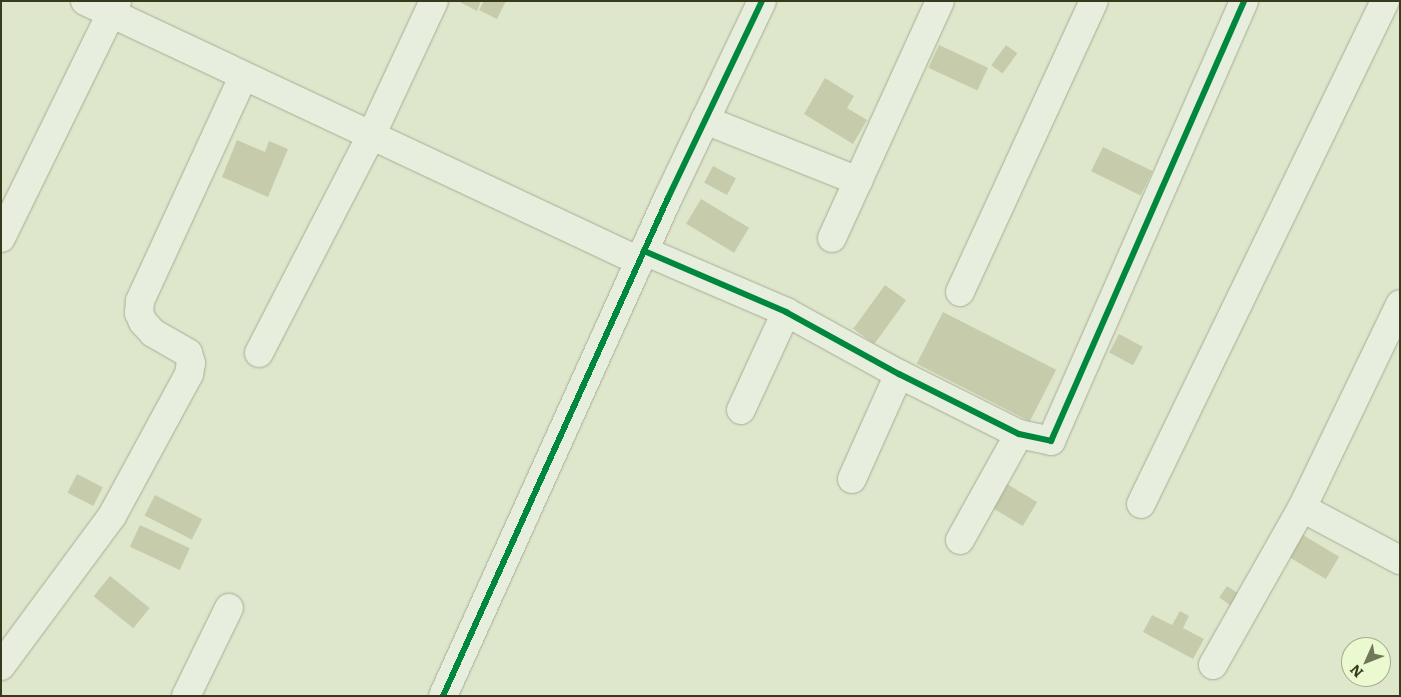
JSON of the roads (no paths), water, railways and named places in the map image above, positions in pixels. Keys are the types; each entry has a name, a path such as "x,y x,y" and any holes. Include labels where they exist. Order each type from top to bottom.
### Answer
{"street":[{"path":"85,1 114,8 243,77 370,138 641,256 786,312 899,374 1019,434 1051,441 1244,1"},
{"path":"259,353 370,138 434,1"},
{"path":"443,696 641,256 762,1"},
{"path":"832,238 940,1"},
{"path":"960,292 1094,1"},
{"path":"1,238 114,8"},
{"path":"1141,504 1382,8"},
{"path":"1,666 112,516 189,374 191,363 188,353 153,333 143,322 139,313 140,301 243,77"},
{"path":"705,120 858,182"},
{"path":"1213,665 1302,508 1399,307"},
{"path":"741,410 786,312"},
{"path":"852,479 899,374"},
{"path":"960,540 1019,434"},
{"path":"1302,508 1400,560"},
{"path":"186,696 229,608"}]}
